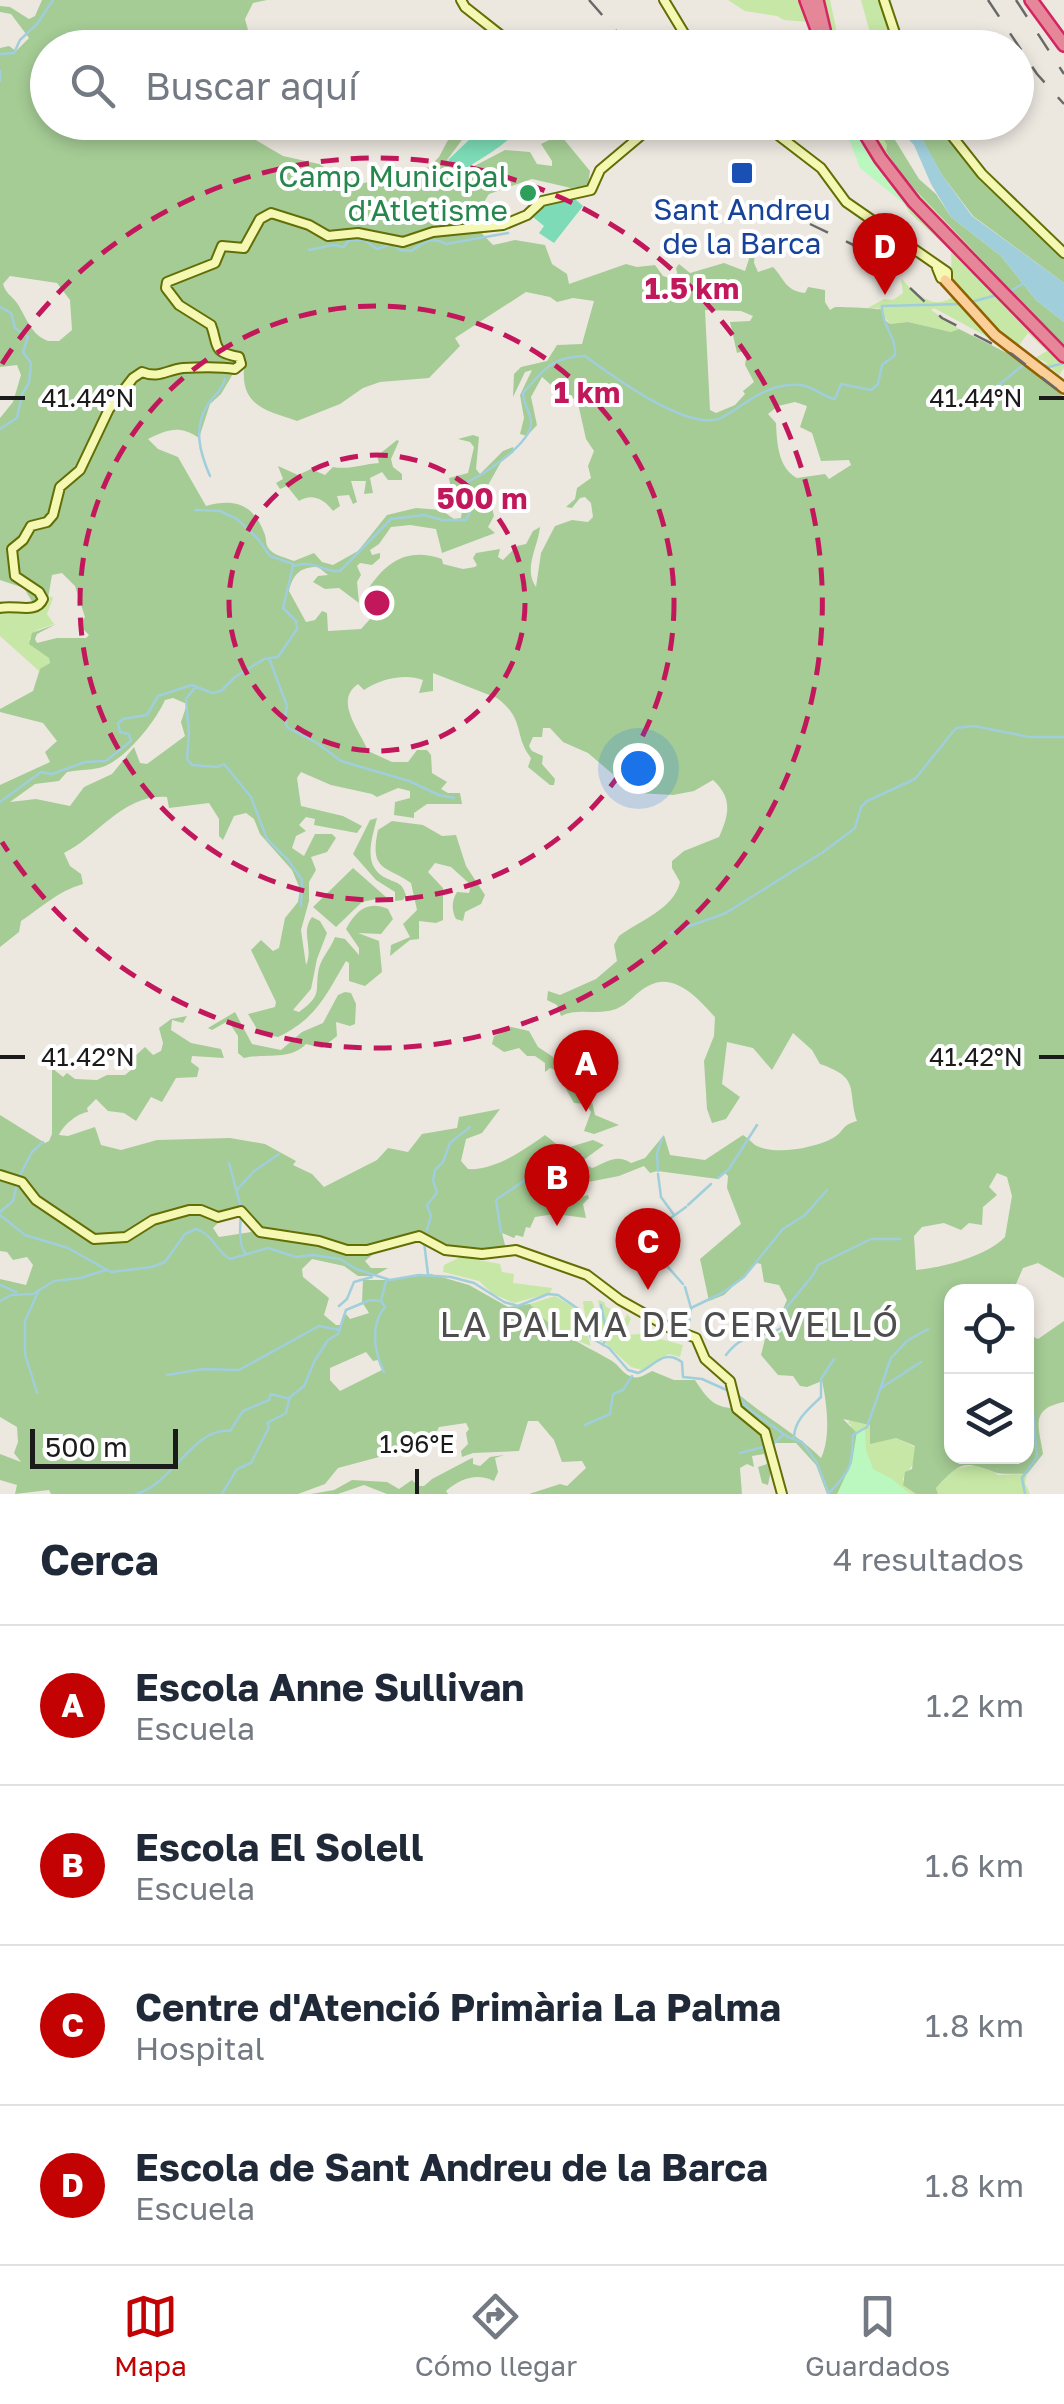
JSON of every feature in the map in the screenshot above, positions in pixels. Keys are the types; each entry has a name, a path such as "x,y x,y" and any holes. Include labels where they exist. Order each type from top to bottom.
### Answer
{"highway":[{"path":"814,0 823,30"},
{"path":"1035,0 1064,35"},
{"path":"1035,0 1064,45"},
{"path":"873,140 908,188 1021,314 1061,348"},
{"path":"1003,292 1061,348"}],"main road":[{"path":"943,274 1000,340 1064,388"}],"street":[{"path":"667,0 684,30"},
{"path":"885,0 896,30"},
{"path":"466,4 496,30"},
{"path":"0,608 41,605 39,592 14,574 11,550 31,526 47,522 53,515 60,488 76,475 109,409 133,378 142,372 156,376 182,368 234,369 241,364 240,358 217,348 212,325 179,304 166,288 167,282 215,263 222,246 244,248 266,215 309,225 328,236 358,234 403,242 433,232 502,225 527,215 542,201 562,199 594,187 600,170 631,140"},
{"path":"785,140 818,165 840,196 943,274"},
{"path":"956,140 982,174 1064,251"},
{"path":"0,1175 22,1182 36,1200 94,1239 126,1237 153,1220 196,1209 218,1217 240,1211 260,1232 319,1241 347,1250 368,1250 419,1236 441,1249 473,1254 516,1250 590,1276 620,1300 670,1328 694,1336 708,1362 728,1378 738,1411 764,1431 782,1494"}],"green space":[{"path":"42,0 267,0 253,3 245,19 248,30 30,30 30,140 256,140 283,156 319,164 332,172 334,185 343,183 344,166 356,185 429,167 448,140 462,140 447,160 461,173 505,150 530,152 537,164 552,166 541,144 564,140 590,171 588,186 571,188 532,179 489,194 484,202 453,220 469,220 493,245 515,240 545,245 552,264 567,274 569,284 626,264 655,265 663,276 675,280 679,264 690,273 724,263 745,271 751,253 755,252 758,272 773,267 793,290 825,290 830,310 880,309 890,324 908,322 951,332 959,329 1013,356 1064,397 1064,1278 1038,1263 1023,1268 1016,1284 944,1284 944,1464 1034,1464 1034,1337 1038,1339 1064,1321 1064,1402 1041,1414 1043,1454 1027,1474 962,1466 936,1488 938,1494 916,1494 903,1485 905,1472 912,1469 915,1446 896,1438 870,1444 870,1425 843,1419 858,1434 848,1494 827,1494 816,1465 796,1443 768,1443 772,1465 768,1485 762,1483 758,1467 767,1464 764,1454 752,1456 754,1467 747,1464 740,1468 742,1494 529,1494 560,1484 567,1486 586,1468 582,1461 562,1462 554,1440 538,1421 528,1421 519,1451 462,1457 461,1451 468,1444 466,1423 439,1427 436,1433 446,1441 427,1446 424,1435 414,1435 407,1440 408,1448 400,1447 338,1468 325,1484 298,1494 51,1494 49,1490 15,1494 17,1485 0,1480 0,1454 21,1462 14,1453 17,1427 0,1417 0,1279 26,1285 33,1265 27,1257 13,1260 7,1252 0,1251 0,1115 45,1143 49,1141 52,1068 63,1077 67,1073 75,1079 125,1075 136,1066 134,1057 145,1047 153,1055 161,1051 159,1028 171,1019 187,1016 183,1023 172,1020 171,1030 191,1043 221,1049 224,1058 192,1056 191,1062 199,1068 197,1077 176,1078 162,1102 151,1097 136,1121 124,1113 108,1111 96,1099 88,1112 71,1120 59,1135 95,1127 101,1145 121,1150 157,1140 230,1138 265,1144 296,1161 293,1165 312,1174 324,1187 377,1160 388,1148 408,1152 422,1134 457,1128 459,1117 500,1109 482,1133 466,1139 461,1161 468,1169 498,1163 545,1135 563,1149 593,1140 604,1145 585,1159 585,1164 592,1168 616,1159 631,1163 645,1158 664,1135 670,1155 705,1160 743,1135 763,1148 805,1148 837,1136 857,1121 847,1080 820,1064 812,1050 793,1033 772,1070 753,1048 727,1042 722,1084 740,1097 726,1119 712,1123 707,1109 704,1061 714,1036 715,1017 676,984 658,982 648,986 616,1009 561,1016 557,1005 547,1000 548,991 560,995 596,979 617,961 614,945 619,936 663,907 676,891 680,882 672,861 684,851 719,837 727,814 724,793 713,780 694,791 673,795 638,793 640,789 619,771 615,776 588,753 563,742 550,728 543,728 542,737 533,737 529,746 543,756 542,764 555,779 554,785 550,785 528,767 531,758 506,706 497,698 433,673 433,691 419,693 423,680 408,677 385,680 364,690 358,684 351,691 348,708 368,751 392,762 408,762 417,750 427,750 432,773 447,782 441,789 460,793 462,804 427,804 414,813 414,818 394,815 395,802 410,798 410,791 398,788 377,797 301,772 297,778 301,806 343,816 362,826 357,833 314,825 315,819 306,817 299,825 306,831 296,836 292,848 304,856 315,834 332,834 336,838 327,852 311,857 316,870 309,882 309,901 301,930 306,965 307,929 312,917 320,921 327,933 311,989 293,1010 299,1012 315,996 319,968 335,937 345,939 359,955 359,948 346,929 363,909 381,907 388,909 393,919 381,934 358,933 379,941 382,972 365,986 349,981 346,961 319,1005 302,1022 278,1037 260,1034 248,1014 275,1007 276,1002 251,950 261,940 273,951 279,948 285,918 298,902 300,889 292,870 246,813 234,816 223,840 219,836 219,819 209,803 169,808 167,797 137,802 124,809 64,853 70,866 81,874 83,884 58,895 21,921 19,932 0,947 0,785 50,762 45,752 57,741 43,723 0,709 33,691 40,669 50,663 49,658 29,644 32,633 56,624 37,634 37,643 89,635 78,624 85,617 75,586 62,573 52,575 47,604 34,605 24,588 0,580 0,418 13,402 21,375 17,365 0,367 0,48 9,46 16,51 29,38 11,14 0,12 0,6 10,7 29,19 35,16","holes":["10,276 57,283 70,300 72,330 59,341 42,338 7,292 3,284","526,292 557,302 573,298 594,301 582,344 557,345 547,361 521,367 514,374 513,397 525,372 532,370 520,395 524,418 520,434 527,436 537,425 531,397 542,377 566,398 577,399 586,439 594,451 588,466 591,478 577,488 575,499 566,507 572,508 585,497 591,503 593,517 588,522 572,520 555,526 541,553 536,587 531,565 540,527 526,544 517,546 503,560 498,557 500,549 476,553 473,558 477,565 463,569 443,564 442,559 418,555 389,565 366,592 367,599 373,590 379,587 383,591 379,609 361,629 328,631 327,613 322,611 315,620 306,622 289,591 298,573 318,567 328,575 318,576 313,582 325,589 339,588 359,603 357,582 361,575 357,566 372,565 380,558 380,553 372,555 370,550 391,527 436,529 442,553 495,533 488,527 494,516 487,487 501,462 514,452 513,447 503,451 480,474 476,469 479,437 458,439 474,447 468,473 449,478 452,495 463,504 461,518 454,519 441,510 416,508 387,515 358,551 333,565 322,562 314,553 294,561 273,553 249,510 235,503 206,506 178,457 158,449 148,439 174,430 199,438 210,404 237,367 244,369 247,392 258,406 297,421 380,382 429,378 460,346 455,338","705,310 741,311 753,316 750,321 730,322 737,353 747,350 745,365 754,382 735,405 716,413 710,410","795,402 807,406 800,427 812,433 821,461 849,460 851,465 829,479 825,474 797,478 791,474 782,461 776,423 768,414 778,406","173,698 187,704 181,722 185,736 147,764 140,763 134,747 112,774 84,787 70,806 36,799 10,802 35,784 59,781 67,772 108,765 138,740 165,700","644,1166 650,1173 718,1179 725,1173 728,1176 727,1188 741,1224 700,1259 709,1301 724,1295 757,1263 761,1264 764,1282 779,1285 787,1300 783,1309 790,1318 786,1327 765,1339 761,1355 778,1375 793,1376 800,1386 822,1381 827,1430 821,1458 734,1390 737,1408 729,1408 712,1401 695,1380 674,1380 652,1371 630,1376 558,1330 530,1304 508,1307 469,1285 431,1274 363,1280 362,1302 369,1313 350,1319 346,1314 336,1325 324,1315 329,1298 303,1277 302,1269 312,1259 344,1266 358,1276 374,1276 388,1268 371,1268 365,1261 382,1247 350,1254 320,1244 251,1232 219,1237 213,1228 221,1220 249,1216 258,1229 353,1249 422,1234 442,1248 506,1249 502,1233 523,1237 535,1217 555,1214 586,1218 583,1204 589,1198 581,1197 578,1184 619,1176","997,1173 1007,1177 1012,1196 1005,1237 963,1260 916,1270 914,1236 922,1227 944,1223 961,1230 969,1223 982,1225 983,1207 997,1195 989,1187","366,1352 373,1361 378,1360 382,1370 340,1391 330,1380 330,1368"]},
{"path":"728,0 830,0 836,30 813,30 809,22 745,11"},
{"path":"861,0 889,0 899,30 869,30"},
{"path":"469,140 508,140 461,172 448,160"},
{"path":"849,140 865,140 907,206 860,168"},
{"path":"865,140 884,140 886,151 903,177 1064,346 1064,368 1059,375 1035,358 1047,351 1028,333 1017,348 1006,347 934,308 931,310 959,329 951,332 908,322 890,324 878,308 866,309 903,293 901,278 922,301 919,294 940,302 960,292 952,281 951,251 910,213"},
{"path":"884,140 895,140 919,179 936,194 951,217 1001,256 1036,300 1064,322 1064,346 903,177 886,151"},
{"path":"923,140 953,140 1064,256 1064,283 973,216 942,175"},
{"path":"575,199 583,206 554,243 539,233 544,226 533,217 542,205"},
{"path":"397,440 391,459 402,480 388,480 382,472 370,478 373,493 364,494 366,481 351,481 357,502 353,504 349,495 337,496 340,506 333,511 318,498 299,501 287,486 280,489 276,483 283,479 278,466 298,475 311,469 325,475 333,467 379,463 377,456"},
{"path":"50,596 53,598 47,614 54,624 37,630 29,639 49,658 50,663 39,671 0,636 0,603 34,605 49,602"},
{"path":"377,818 371,860 380,874 401,886 406,895 403,900 395,901 395,892 376,880 353,854 370,820"},
{"path":"392,821 423,825 442,836 456,835 466,866 485,895 481,904 465,912 463,921 456,919 455,895 469,893 471,885 451,867 435,863 428,872 443,888 443,920 419,921 419,939 410,940 390,956 391,945 410,937 403,924 417,910 411,883 382,866 376,853 378,830"},
{"path":"353,868 386,897 362,902 336,927 313,907"},
{"path":"351,993 356,1004 355,1024 336,1022 337,1036 322,1048 306,1044 285,1055 244,1058 238,1053 238,1036 228,1021 212,1030 208,1028 235,1012 252,1044 281,1050 302,1032 323,1023 338,995"},
{"path":"507,1026 529,1031 538,1047 564,1064 589,1089 595,1115 619,1125 594,1134 584,1131 591,1112 586,1104 574,1103 555,1070 545,1072 545,1063 519,1048 504,1052 492,1044 494,1036"},
{"path":"467,1254 474,1255 473,1259 500,1264 502,1272 514,1274 513,1283 552,1288 550,1293 514,1303 493,1294 479,1281 443,1272 444,1265"},
{"path":"555,1296 579,1310 591,1346 557,1330 530,1304"},
{"path":"598,1300 621,1313 620,1319 627,1314 631,1319 626,1329 606,1335 602,1342 591,1330 583,1301 592,1301 597,1315 601,1314"},
{"path":"627,1331 626,1335 641,1334 683,1345 680,1357 669,1354 642,1370 631,1367 605,1343 607,1337"},
{"path":"851,1419 870,1425 879,1441 896,1438 915,1447 914,1463 903,1484 916,1494 848,1494"},
{"path":"865,1429 866,1450 873,1469 910,1494 837,1494 852,1462 857,1431"},
{"path":"504,1455 495,1458 498,1472 494,1481 470,1478 452,1486 446,1491 448,1494 387,1494 364,1485 338,1494 311,1494 334,1490 352,1480 387,1482 399,1489 412,1480 424,1486 470,1459 480,1466 490,1457"},
{"path":"982,1464 998,1475 1027,1474 1025,1483 1030,1494 938,1494 936,1488 954,1469"}],"water":[{"path":"909,140 923,140 942,175 972,216 1064,283 1064,322 1036,300 1001,256 951,217"}],"waterway":[{"path":"31,30 53,0"},
{"path":"0,54 14,53 30,31"},
{"path":"0,71 0,81"},
{"path":"309,250 344,247 349,240 364,240 377,249 392,244 411,251 431,240 446,244 508,233"},
{"path":"1010,291 1024,283"},
{"path":"971,302 997,295"},
{"path":"0,802 41,772 52,774 85,762 106,761 131,741 129,734 120,732 118,723 147,715 158,696 192,685 212,693 221,691 264,659 278,657 297,629 296,621 283,608 293,566 307,564 340,571 391,519 424,515 466,520 470,512 467,482 494,466 523,441 531,424 523,393 555,362 585,356 651,400 691,418 709,420 787,385 804,386 835,399 841,384 871,390 878,384 882,365 895,355 882,306 963,304"},
{"path":"0,307 11,313 15,328 28,337 23,352 31,363 17,418 0,429"},
{"path":"1038,363 1049,367 1064,363"},
{"path":"984,406 989,393 1023,365"},
{"path":"210,476 201,450 200,423 225,379"},
{"path":"195,510 220,511 237,519 270,556 293,564"},
{"path":"269,658 287,706 285,716"},
{"path":"196,686 186,699 187,759 192,765 224,764 251,797 267,839 302,880 301,906"},
{"path":"284,719 288,728 341,761 454,798"},
{"path":"822,853 855,828 861,807 867,801 915,779 956,728 974,726 1029,737 1064,737"},
{"path":"670,933 726,913 820,854"},
{"path":"718,1178 729,1169 757,1125"},
{"path":"427,1230 431,1216 427,1205 437,1193 435,1170 443,1162 450,1143 470,1127"},
{"path":"658,1171 657,1153 662,1139"},
{"path":"19,1177 32,1152 43,1142"},
{"path":"237,1190 253,1172 279,1154"},
{"path":"501,1232 496,1200 522,1182 583,1155"},
{"path":"229,1163 241,1208"},
{"path":"658,1174 661,1197 674,1215"},
{"path":"0,1212 13,1201 17,1184"},
{"path":"688,1205 711,1184"},
{"path":"691,1308 744,1277 783,1229 805,1215 827,1190"},
{"path":"683,1284 667,1266 671,1245 663,1232 668,1220 686,1207"},
{"path":"241,1214 241,1241 246,1254"},
{"path":"0,1215 25,1235 68,1248 111,1272 165,1262 185,1234 196,1229 230,1259 268,1248 296,1257 340,1259 356,1269 390,1280 419,1275 451,1277 474,1283 518,1306 548,1294 558,1295 580,1310 591,1338 609,1348 628,1370 638,1373 664,1358 675,1358 682,1362 683,1377 702,1379 731,1392"},
{"path":"726,1355 739,1342 781,1328 782,1313 818,1265 871,1239 900,1239"},
{"path":"424,1242 428,1274"},
{"path":"0,1301 11,1295 33,1294 54,1281 106,1270"},
{"path":"339,1306 347,1299 354,1282 372,1277"},
{"path":"290,1397 304,1386 328,1340 338,1334 346,1310 370,1300 381,1301 386,1281"},
{"path":"0,1285 16,1292"},
{"path":"685,1287 691,1308 688,1329"},
{"path":"37,1393 25,1354 25,1321 38,1292"},
{"path":"381,1301 385,1307 377,1322 375,1338 384,1372"},
{"path":"601,1305 607,1335 603,1345"},
{"path":"167,1375 203,1369 239,1370 319,1326 340,1330"},
{"path":"830,1492 849,1467 853,1435 867,1427 891,1358 907,1341 928,1329"},
{"path":"794,1437 800,1420 821,1397 821,1379 834,1359"},
{"path":"881,1388 921,1362"},
{"path":"585,1425 610,1414 613,1394 623,1390 632,1376"},
{"path":"136,1494 161,1480 205,1437 230,1431 243,1411 269,1400 271,1394 290,1399"},
{"path":"738,1396 750,1410 788,1437 802,1442 817,1463 829,1494"},
{"path":"222,1494 237,1469 251,1463 269,1427 267,1423 286,1413 289,1400"},
{"path":"1034,1428 1034,1461"},
{"path":"773,1444 784,1434"},
{"path":"740,1453 767,1446"},
{"path":"1025,1494 1022,1478 1032,1464"}],"railway":[{"path":"589,0 615,30"},
{"path":"988,0 1008,30"},
{"path":"1016,0 1064,74"},
{"path":"1034,69 1064,104"},
{"path":"810,224 876,256 942,318 1012,354 1064,395"}],"place":[{"name":"Sant Andreu de la Barca","path":"742,173"},
{"name":"Camp Municipal d'Atletisme","path":"528,193"},
{"name":"Escola de Sant Andreu de la Barca","path":"885,295"},
{"name":"Escola Anne Sullivan","path":"586,1112"},
{"name":"Escola El Solell","path":"557,1226"},
{"name":"Centre d'Atenció Primària La Palma","path":"648,1290"}],"district":[{"name":"LA PALMA DE CERVELLÓ","path":"670,1324"}]}
